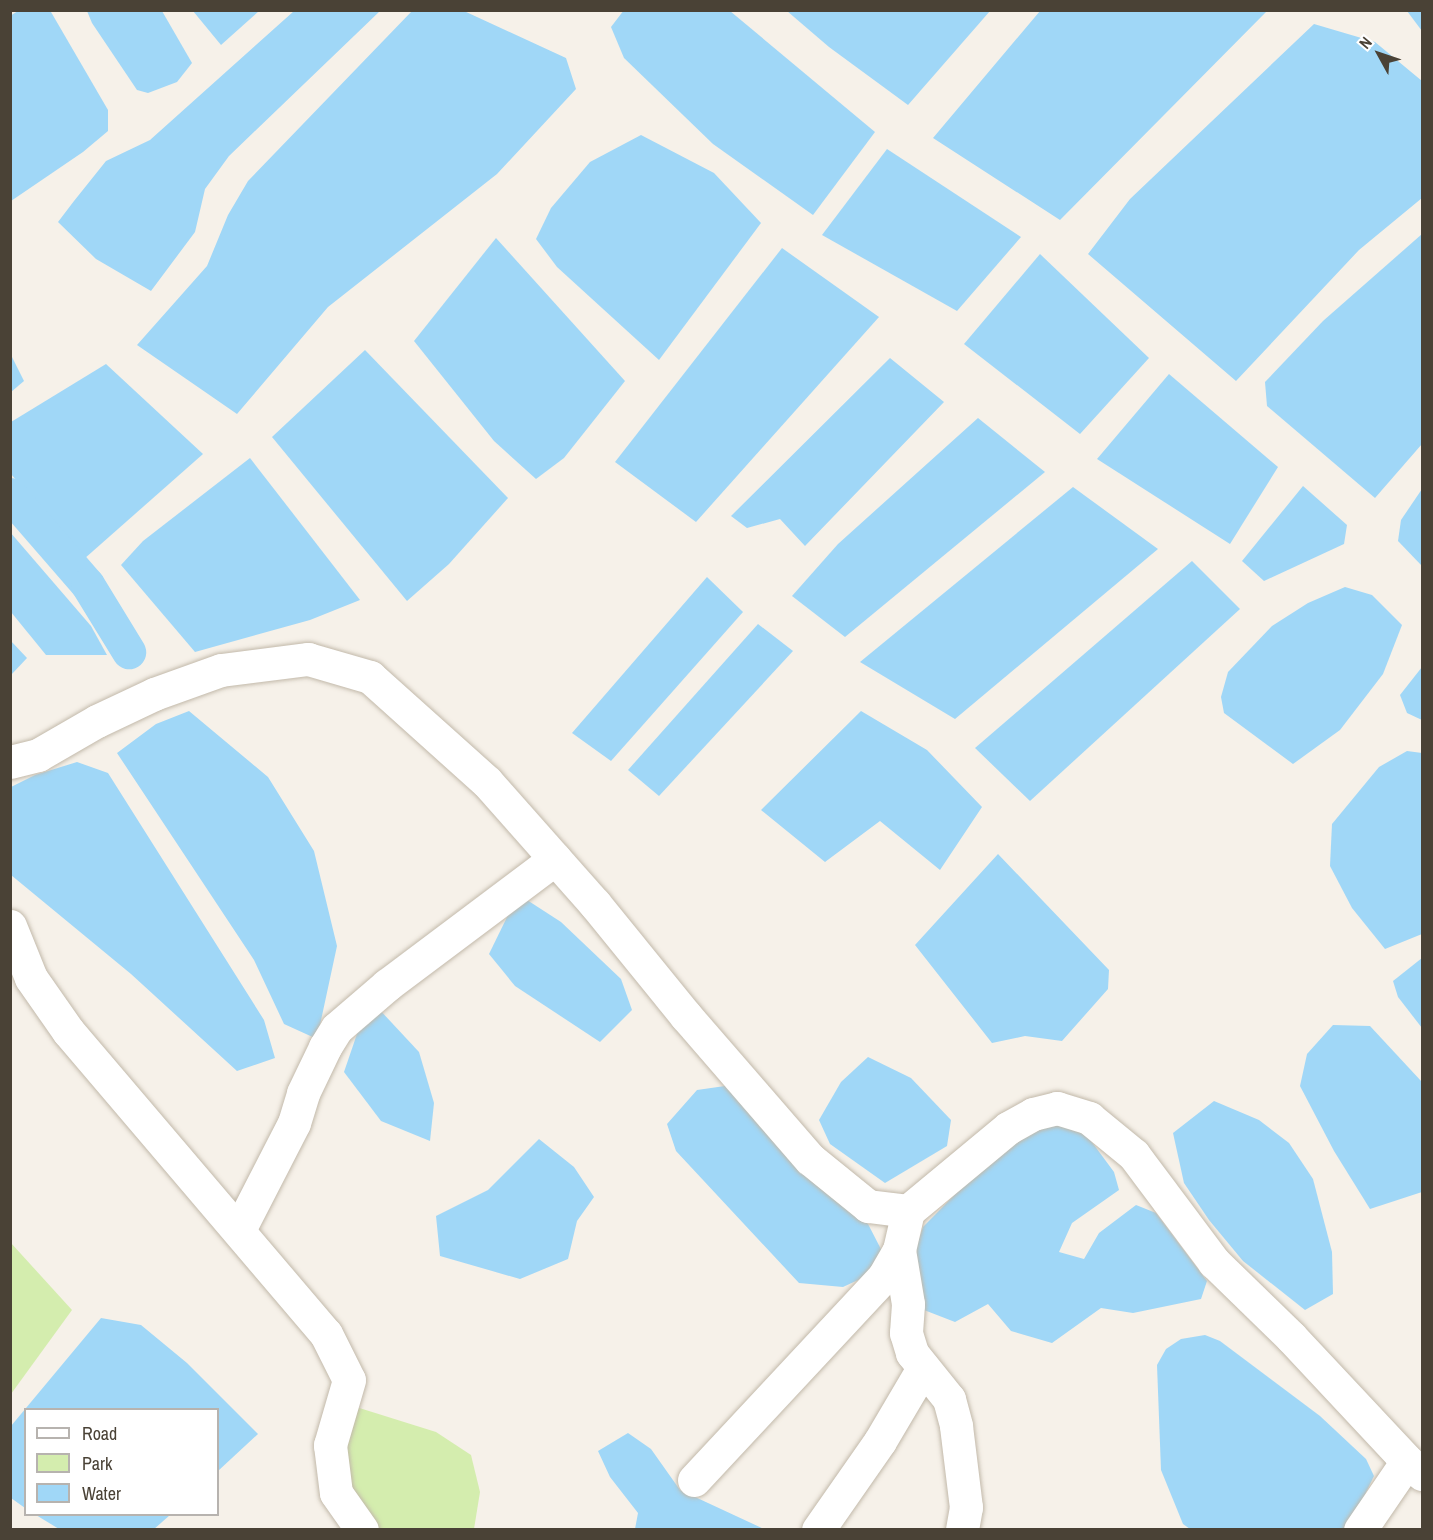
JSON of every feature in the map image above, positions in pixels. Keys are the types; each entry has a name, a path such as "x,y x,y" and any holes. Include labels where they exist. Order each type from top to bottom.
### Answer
{"street":[{"path":"10,762 38,755 97,721 154,694 221,670 308,659 370,677 487,782 810,1160 868,1206 908,1211"},
{"path":"239,1230 294,1123 303,1093 320,1056 337,1028 387,985 555,859"},
{"path":"10,927 31,978 68,1031 326,1335 349,1380 330,1445 336,1493 362,1530"},
{"path":"694,1480 884,1276 899,1250 908,1211 1008,1128 1033,1114 1057,1108 1089,1118 1134,1155 1214,1262 1291,1337 1415,1468 1359,1530"},
{"path":"899,1250 908,1304 906,1333 912,1353 949,1399 956,1426 966,1507 962,1530"},
{"path":"818,1530 880,1441 923,1368"}],"green space":[{"path":"11,1243 72,1310 11,1394"},
{"path":"353,1406 436,1432 471,1455 480,1492 474,1529 377,1529 332,1468"}],"water":[{"path":"624,10 730,11 875,132 813,215 713,144 624,58 611,27"},
{"path":"18,11 51,12 108,110 108,131 83,152 11,201 10,16"},
{"path":"87,11 162,11 192,63 177,82 148,93 137,90 92,23"},
{"path":"193,11 259,11 221,45"},
{"path":"294,11 380,11 229,156 205,189 195,232 151,291 96,259 58,222 74,201 106,161 150,140"},
{"path":"412,11 464,11 566,58 576,89 497,174 328,307 237,414 137,345 207,266 228,215 248,181"},
{"path":"787,11 990,11 908,105 829,47"},
{"path":"1040,11 1267,11 1060,220 933,138"},
{"path":"1407,11 1422,11 1422,31"},
{"path":"1314,24 1375,42 1422,81 1422,198 1359,250 1236,381 1088,254 1130,199"},
{"path":"641,135 714,173 761,223 659,360 557,267 536,239 551,208 590,162"},
{"path":"887,149 1021,237 957,311 822,235"},
{"path":"1422,234 1422,444 1375,498 1267,406 1265,382 1323,321"},
{"path":"496,238 625,381 564,458 536,479 494,441 414,341"},
{"path":"782,248 879,317 696,522 615,462"},
{"path":"1040,254 1149,358 1080,434 964,344"},
{"path":"365,350 508,498 449,564 407,601 272,437"},
{"path":"10,353 24,381 11,392 10,392"},
{"path":"890,358 944,402 805,546 780,519 747,528 731,516"},
{"path":"106,364 203,454 84,559 11,474 11,422"},
{"path":"1169,374 1278,467 1230,544 1097,459"},
{"path":"978,418 1045,472 845,637 792,596 838,544"},
{"path":"250,458 360,600 310,620 195,652 121,565 143,541"},
{"path":"1303,486 1347,525 1344,544 1264,581 1242,561"},
{"path":"1073,487 1158,549 955,719 860,662"},
{"path":"1422,489 1422,566 1398,541 1401,520"},
{"path":"10,532 91,626 107,655 46,655 11,612"},
{"path":"1192,561 1240,609 1030,801 975,748"},
{"path":"707,577 743,612 611,761 572,733"},
{"path":"1345,587 1372,595 1402,625 1383,674 1340,730 1293,764 1224,713 1221,697 1228,672 1272,626 1308,603"},
{"path":"758,624 793,651 659,796 628,770"},
{"path":"10,640 27,658 11,675 10,675"},
{"path":"1422,667 1422,720 1407,713 1400,695"},
{"path":"189,711 268,777 314,851 337,946 317,1039 284,1024 254,960 117,753 156,724"},
{"path":"861,711 927,750 982,807 940,870 880,821 825,862 761,810"},
{"path":"1407,751 1422,753 1422,934 1385,949 1352,908 1330,866 1332,824 1379,767"},
{"path":"77,762 108,773 264,1020 275,1058 237,1071 131,974 11,875 11,787 35,775"},
{"path":"998,854 1109,970 1108,989 1062,1041 1025,1036 992,1043 915,945"},
{"path":"527,900 561,922 621,979 632,1010 600,1042 515,986 489,954 511,909"},
{"path":"1422,958 1422,1028 1398,997 1393,981"},
{"path":"378,1008 419,1052 434,1103 430,1141 381,1121 344,1072 358,1031"},
{"path":"1333,1025 1370,1026 1422,1082 1422,1192 1370,1209 1334,1151 1300,1086 1307,1054"},
{"path":"868,1057 911,1078 951,1120 947,1146 885,1183 830,1144 819,1120 841,1082"},
{"path":"725,1086 803,1166 868,1224 884,1255 869,1275 843,1287 799,1283 676,1151 667,1124 697,1090"},
{"path":"1214,1101 1259,1120 1289,1143 1313,1179 1332,1252 1333,1294 1305,1310 1243,1261 1209,1220 1184,1183 1173,1133"},
{"path":"1049,1121 1083,1130 1114,1172 1119,1190 1072,1223 1059,1252 1084,1259 1099,1233 1136,1205 1156,1213 1207,1281 1201,1299 1133,1313 1101,1308 1052,1343 1011,1331 988,1304 955,1322 924,1310 910,1266 923,1227 995,1154"},
{"path":"539,1139 574,1167 594,1197 577,1221 568,1259 520,1279 440,1256 436,1216 488,1190"},
{"path":"101,1318 141,1325 187,1363 258,1434 219,1470 219,1408 26,1408"},
{"path":"1205,1335 1220,1341 1320,1416 1366,1459 1374,1476 1348,1529 1190,1529 1183,1524 1161,1470 1157,1365 1166,1349 1181,1339"},
{"path":"24,1410 24,1507 11,1498 11,1426"},
{"path":"628,1433 651,1449 680,1490 764,1529 635,1529 638,1513 610,1477 598,1451"},
{"path":"38,1516 169,1516 153,1530 59,1529"}],"waterway":[{"path":"10,495 88,585 129,652"}]}
